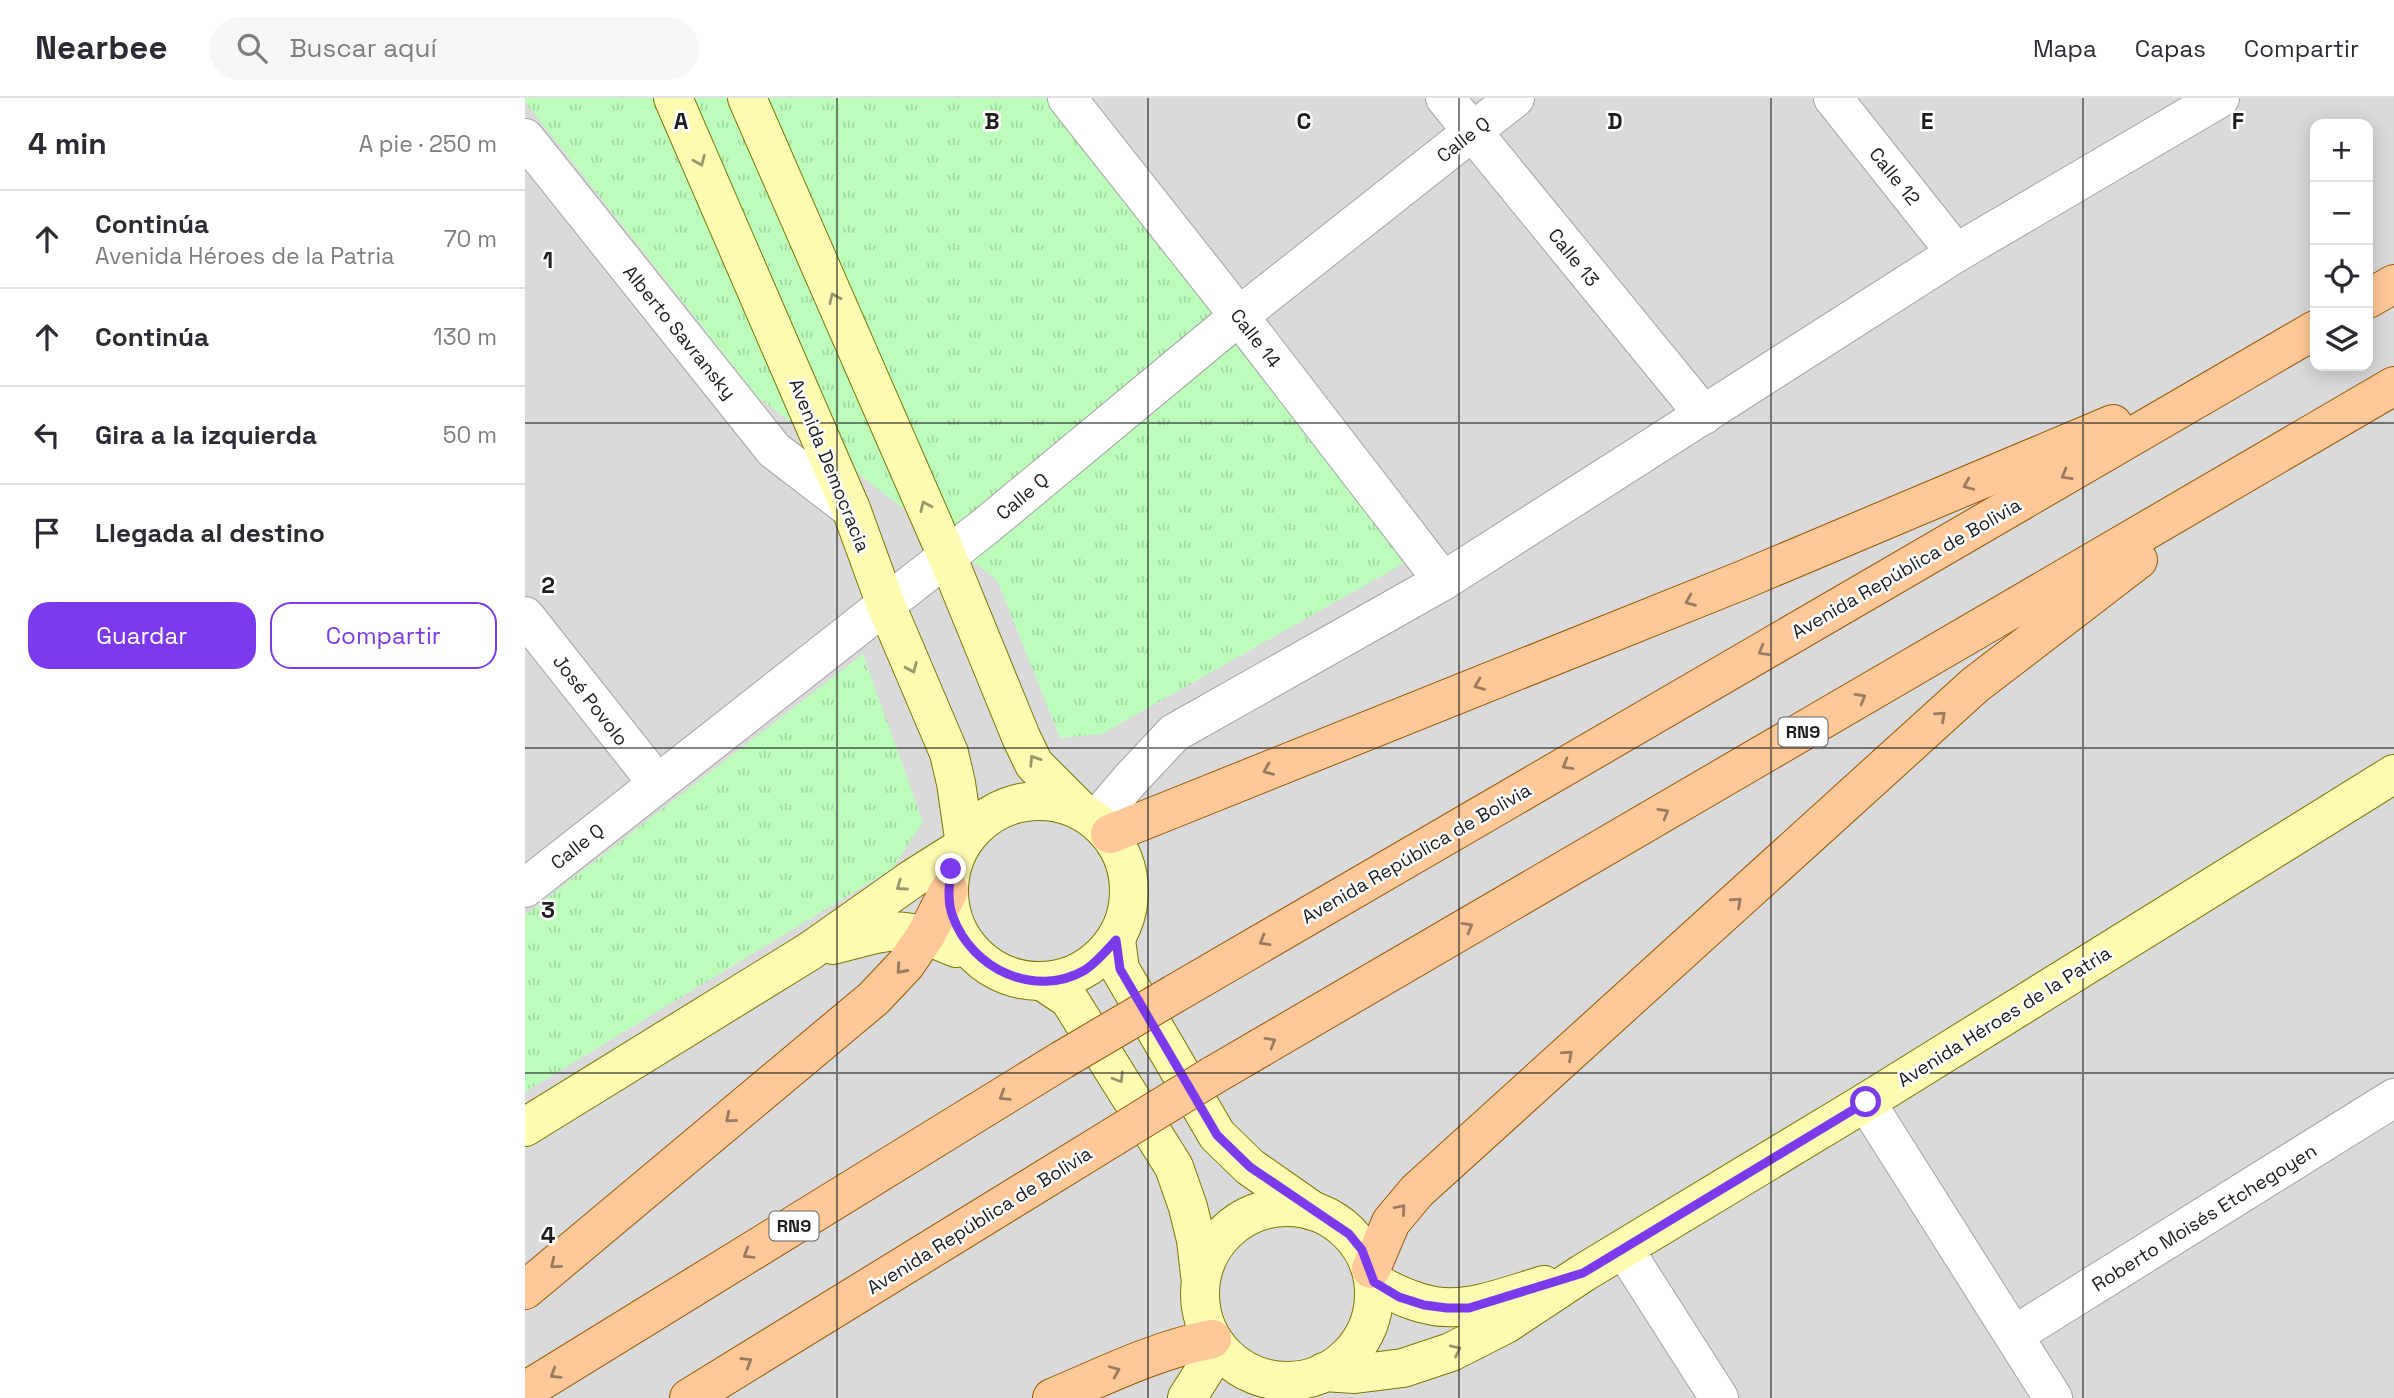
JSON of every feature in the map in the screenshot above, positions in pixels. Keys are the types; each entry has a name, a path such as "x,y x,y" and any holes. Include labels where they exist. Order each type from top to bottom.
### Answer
{"main road":[{"name":"Avenida Democracia","path":"673,98 851,509 885,606 949,752 956,783 961,844"},
{"path":"747,98 947,556 1034,764 1095,821 1124,858 1130,886 1128,914 1116,940 1102,957 1084,970 1063,978 1042,981 1019,979 979,958 926,935 907,930 885,931 810,951"},
{"path":"2373,296 2394,284"},
{"name":"Avenida República de Bolivia","path":"525,1391 1062,1060 2310,333"},
{"path":"525,1127 810,951 961,844 982,820 1004,806 1030,800 1055,801 1095,821 1743,580 2257,364"},
{"name":"Avenida República de Bolivia","path":"689,1398 1212,1076 2394,387"},
{"path":"1042,981 1069,999 1174,1167 1188,1207 1200,1275 1199,1297 1203,1319 1214,1343 1228,1358 1250,1373 1289,1386 1344,1361 1359,1344 1369,1326 1373,1285 1391,1222 1417,1191 1975,685 2261,465"},
{"name":"Avenida Héroes de la Patria","path":"1289,1386 1355,1374 1410,1383 1451,1352 1506,1324 1583,1273 1866,1102 2394,774"},
{"path":"961,844 951,869 949,890 952,915 963,939 979,958"},
{"path":"525,1290 874,998 906,964 926,935 949,890"},
{"path":"1116,940 1120,969 1217,1135 1250,1167 1314,1211 1333,1220 1362,1250 1410,1383"},
{"path":"1200,1275 1209,1251 1225,1231 1246,1215 1291,1207 1314,1211"},
{"path":"1373,1285 1424,1305 1469,1308 1583,1273"},
{"path":"1052,1398 1181,1345 1214,1343"},
{"path":"1187,1398 1206,1368 1214,1343"}],"street":[{"name":"Calle 14","path":"1067,98 1443,581"},
{"name":"Calle 13","path":"1445,98 1704,415"},
{"name":"Calle Q","path":"525,887 885,606 1239,316 1515,98"},
{"name":"Calle 12","path":"1833,98 1956,253"},
{"path":"1095,821 1174,733 1443,581 1956,253 2220,98"},
{"name":"Alberto Savransky","path":"525,138 774,450 851,509"},
{"name":"José Povolo","path":"525,616 657,783"},
{"name":"Roberto Moisés Etchegoyen","path":"2014,1335 2394,1098"},
{"path":"1866,1102 2053,1398"},
{"path":"1624,1248 1719,1398"}],"shaded area":[{"path":"525,98 2394,98 2394,1398 525,1398"}],"green space":[{"path":"525,98 1046,98 1413,558 1102,734 1060,738 997,580 758,397 525,102"},
{"path":"863,654 923,822 892,869 525,1092 525,915"}],"route":[{"path":"951,869 949,890 952,915 963,939 979,958 998,971 1019,979 1042,981 1063,978 1084,970 1102,957 1116,940 1120,969 1217,1135 1250,1167 1314,1211 1333,1220 1349,1234 1362,1250 1374,1282 1399,1297 1424,1305 1469,1308 1583,1273 1866,1102"}]}
